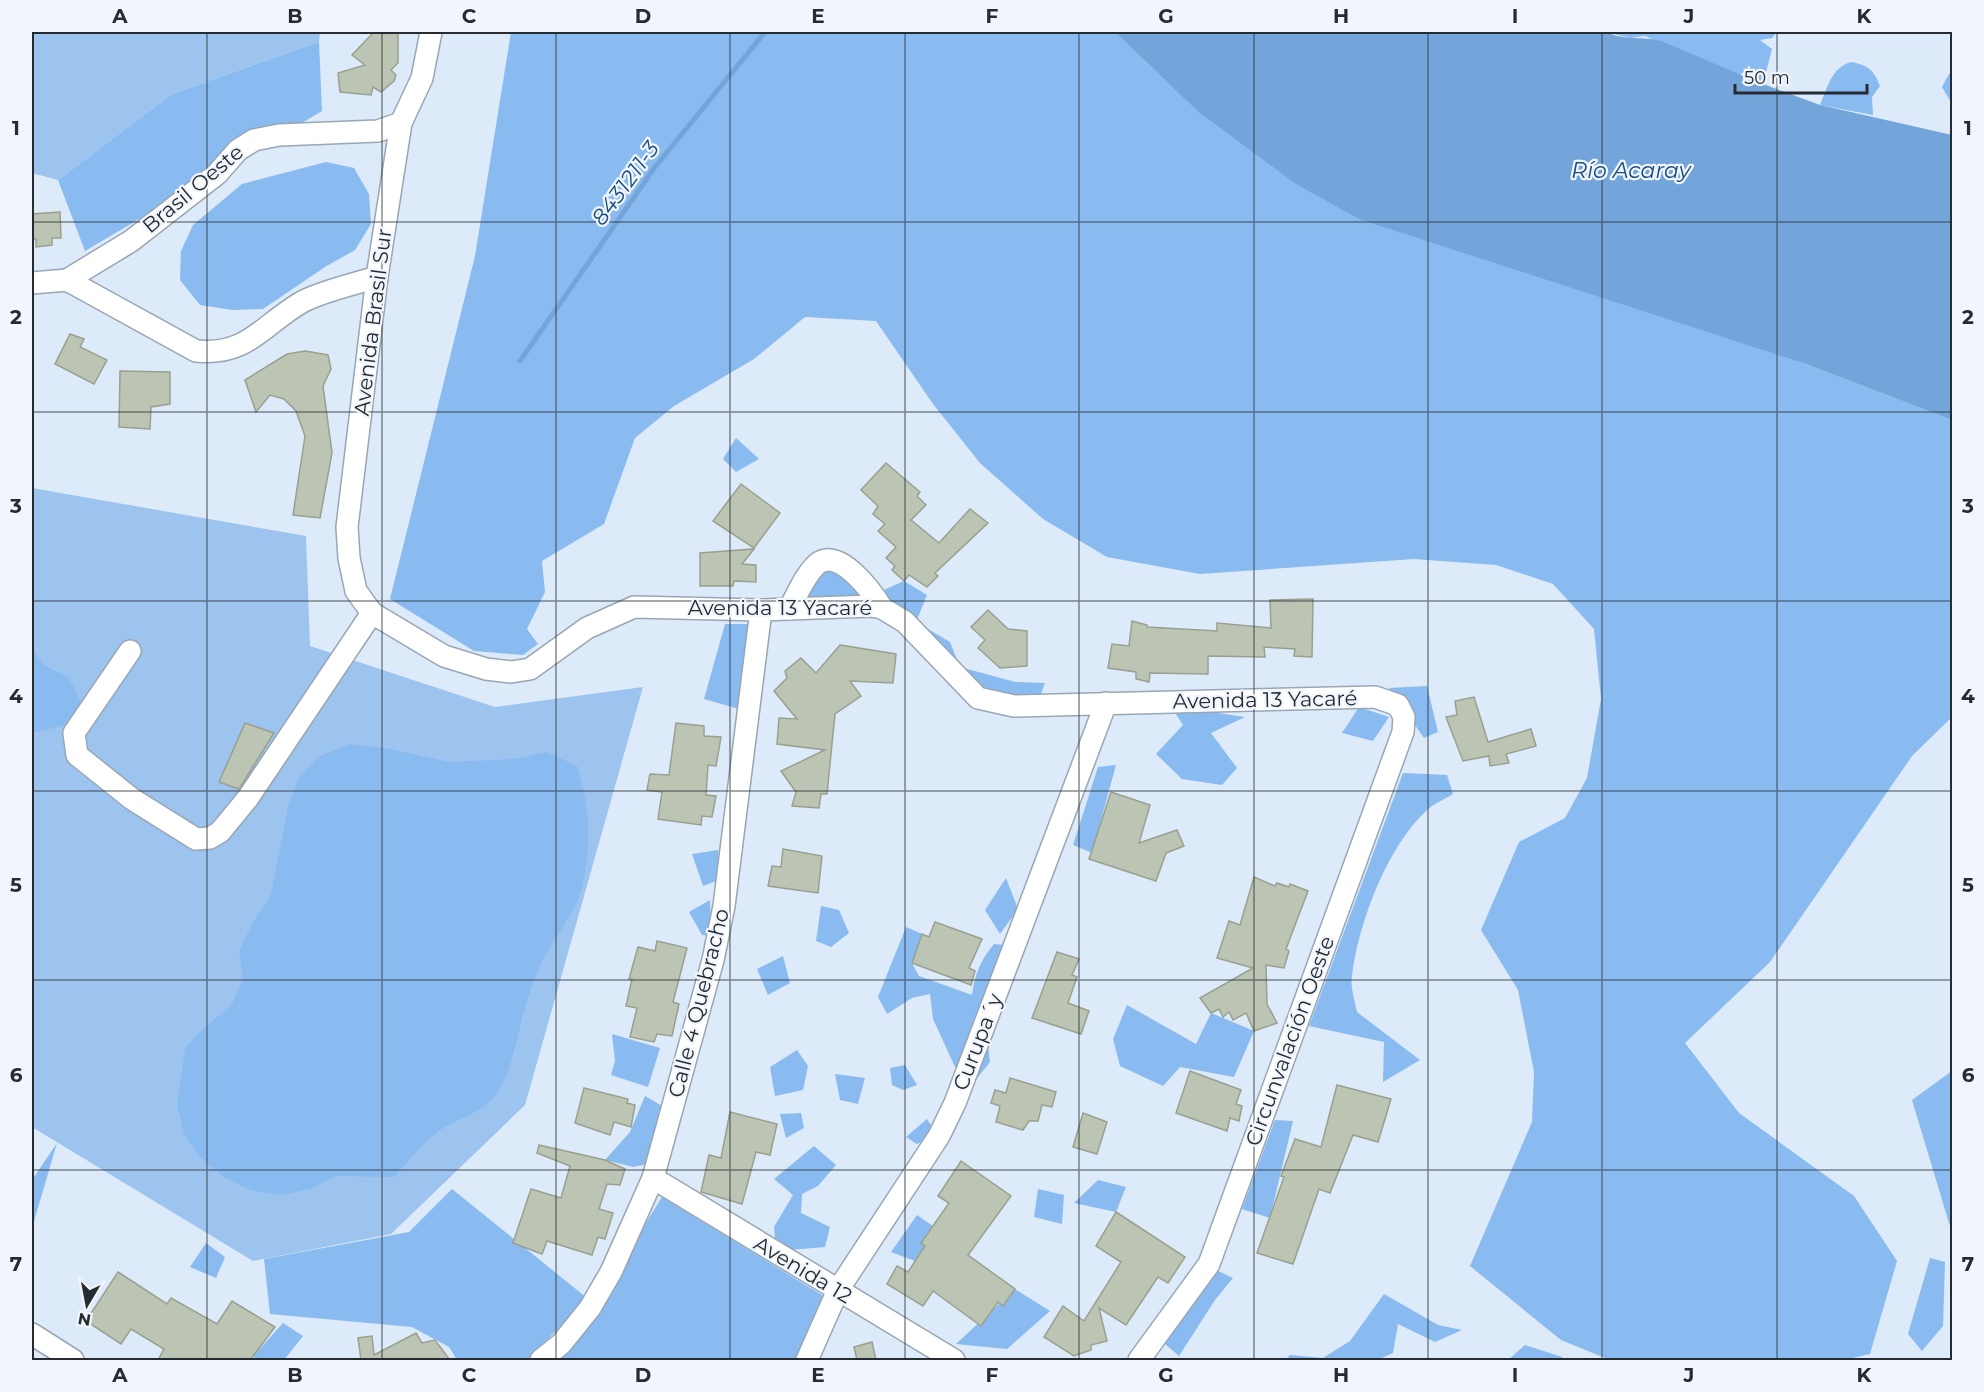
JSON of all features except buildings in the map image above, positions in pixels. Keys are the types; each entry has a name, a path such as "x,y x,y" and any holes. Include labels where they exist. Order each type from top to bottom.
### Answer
{"street":[{"name":"Avenida Brasil Sur","path":"372,613 357,591 349,558 347,527 377,277 401,123 422,78 431,32"},
{"name":"Brasil Oeste","path":"32,283 67,280 131,241 217,174 238,150 254,140 279,135 378,131 401,123"},
{"path":"67,280 196,351 216,353 239,347 256,338 303,301 377,277"},
{"path":"789,609 811,571 822,561 829,560 846,567 873,594 882,608"},
{"name":"Avenida 13 Yacaré","path":"372,613 444,656 486,669 511,672 530,669 587,628 634,607 761,610 871,606 882,608 905,622 978,698 1014,706 1375,697 1398,705"},
{"name":"Calle 4 Quebracho","path":"541,1360 561,1344 590,1308 611,1272 653,1178 713,960 724,906 761,610"},
{"path":"130,651 74,733 74,748 77,755 132,799 196,839 210,838 220,832 248,798 372,613"},
{"name":"Curupa´y","path":"807,1360 838,1290 939,1136 955,1103 1106,703"},
{"name":"Circunvalación Oeste","path":"1139,1360 1209,1264 1403,732 1404,717 1398,705"},
{"name":"Avenida 12","path":"653,1178 954,1360"},
{"path":"32,1334 73,1360"}],"shaded area":[{"path":"32,32 320,32 319,42 172,94 58,180 32,173"},
{"path":"511,32 1115,32 1196,110 1803,363 1952,420 1952,717 1912,756 1770,962 1685,1043 1739,1113 1854,1196 1897,1261 1870,1354 1844,1360 1610,1360 1561,1340 1470,1266 1532,1122 1534,1072 1518,990 1481,930 1519,842 1565,818 1587,778 1601,699 1594,629 1553,584 1496,565 1414,559 1200,574 1107,557 1043,519 980,463 933,404 876,321 805,317 754,359 674,406 635,438 604,524 542,561 545,592 527,629 538,644 523,655 474,651 390,599 475,256"},
{"path":"1607,32 1777,32 1772,38 1760,40 1772,49 1763,84 1645,36 1630,38"},
{"path":"319,42 322,111 85,251 58,180 172,94"},
{"path":"1851,62 1870,69 1878,80 1880,86 1872,97 1873,115 1820,105 1835,73"},
{"path":"1952,73 1952,104 1942,87 1949,74"},
{"path":"326,162 354,168 369,194 371,224 355,250 325,267 263,309 232,310 200,305 180,280 181,251 193,225 242,184"},
{"path":"736,438 759,459 736,472 723,459"},
{"path":"32,488 306,536 310,646 495,707 643,687 525,1105 391,1234 253,1261 32,1127"},
{"path":"841,564 877,593 904,581 927,595 916,622 950,642 960,667 1015,682 1045,683 1040,697 999,695 979,689 894,607 806,599 793,584"},
{"path":"725,624 752,624 739,709 704,699"},
{"path":"32,650 44,665 69,678 83,706 62,726 32,733"},
{"path":"1427,686 1438,732 1424,738 1389,688"},
{"path":"1171,706 1245,717 1211,733 1237,768 1222,785 1182,779 1156,754 1183,725"},
{"path":"1359,707 1389,717 1373,741 1342,733"},
{"path":"350,744 385,748 450,762 515,759 547,752 577,766 585,796 588,826 587,856 582,887 569,918 537,973 505,1079 486,1105 435,1134 394,1177 336,1176 310,1189 281,1195 250,1190 224,1177 201,1158 185,1137 177,1105 185,1048 206,1026 231,1006 243,979 239,951 253,922 271,895 288,807 298,780 318,757"},
{"path":"1116,765 1092,853 1073,845 1098,767"},
{"path":"1403,773 1447,775 1453,794 1426,811 1399,845 1387,865 1368,910 1355,955 1352,989 1357,1012 1420,1060 1383,1082 1384,1042 1309,1026"},
{"path":"718,850 719,880 703,886 692,854"},
{"path":"1006,878 1018,909 1000,934 985,910"},
{"path":"710,900 711,936 702,935 689,912"},
{"path":"821,906 839,910 849,933 831,947 816,941"},
{"path":"906,927 922,934 912,963 919,976 972,995 977,974 985,956 994,944 1006,945 983,999 990,1062 974,1082 955,1067 933,1019 930,994 912,998 887,1014 878,997"},
{"path":"783,956 790,983 768,995 757,969"},
{"path":"1127,1005 1196,1044 1211,1013 1254,1031 1234,1077 1180,1067 1163,1086 1120,1066 1113,1039"},
{"path":"612,1034 660,1048 648,1087 611,1075 615,1061"},
{"path":"797,1050 808,1066 803,1090 775,1096 770,1067"},
{"path":"905,1065 917,1085 903,1090 892,1085 890,1068"},
{"path":"1952,1071 1952,1233 1912,1100"},
{"path":"835,1074 865,1078 858,1104 840,1100"},
{"path":"645,1096 674,1113 653,1163 633,1167 605,1160 630,1132"},
{"path":"801,1113 804,1128 786,1138 780,1114"},
{"path":"927,1119 937,1134 917,1144 906,1137"},
{"path":"1275,1120 1293,1121 1270,1218 1242,1209"},
{"path":"57,1143 32,1228 32,1180"},
{"path":"814,1146 836,1165 818,1186 802,1194 801,1213 830,1227 825,1247 776,1251 774,1227 793,1195 774,1179"},
{"path":"1098,1180 1126,1187 1116,1212 1074,1203"},
{"path":"452,1189 587,1298 528,1360 457,1360 449,1347 412,1327 270,1314 264,1259 409,1232"},
{"path":"1038,1189 1064,1195 1062,1224 1034,1217"},
{"path":"662,1197 830,1300 802,1360 544,1360 576,1335"},
{"path":"917,1215 933,1226 921,1243 931,1251 926,1259 915,1261 891,1252"},
{"path":"206,1243 225,1257 216,1278 190,1267"},
{"path":"1930,1258 1945,1262 1943,1326 1922,1351 1908,1334"},
{"path":"1212,1268 1233,1278 1215,1300 1179,1356 1164,1343"},
{"path":"1015,1289 1050,1311 1007,1349 956,1344"},
{"path":"1384,1294 1438,1325 1462,1330 1435,1342 1398,1324 1393,1353 1377,1360 1285,1360 1290,1355 1323,1358 1350,1341"},
{"path":"283,1323 303,1336 284,1360 256,1360 253,1356"},
{"path":"1525,1345 1562,1357 1563,1360 1508,1360"}],"water":[{"name":"Río Acaray","path":"1115,32 1607,32 1613,35 1661,41 1763,84 1820,105 1952,135 1952,420 1803,363 1359,219 1296,184 1196,110"}],"waterway":[{"name":"8431211-3","path":"520,361 655,167 765,32"}]}
